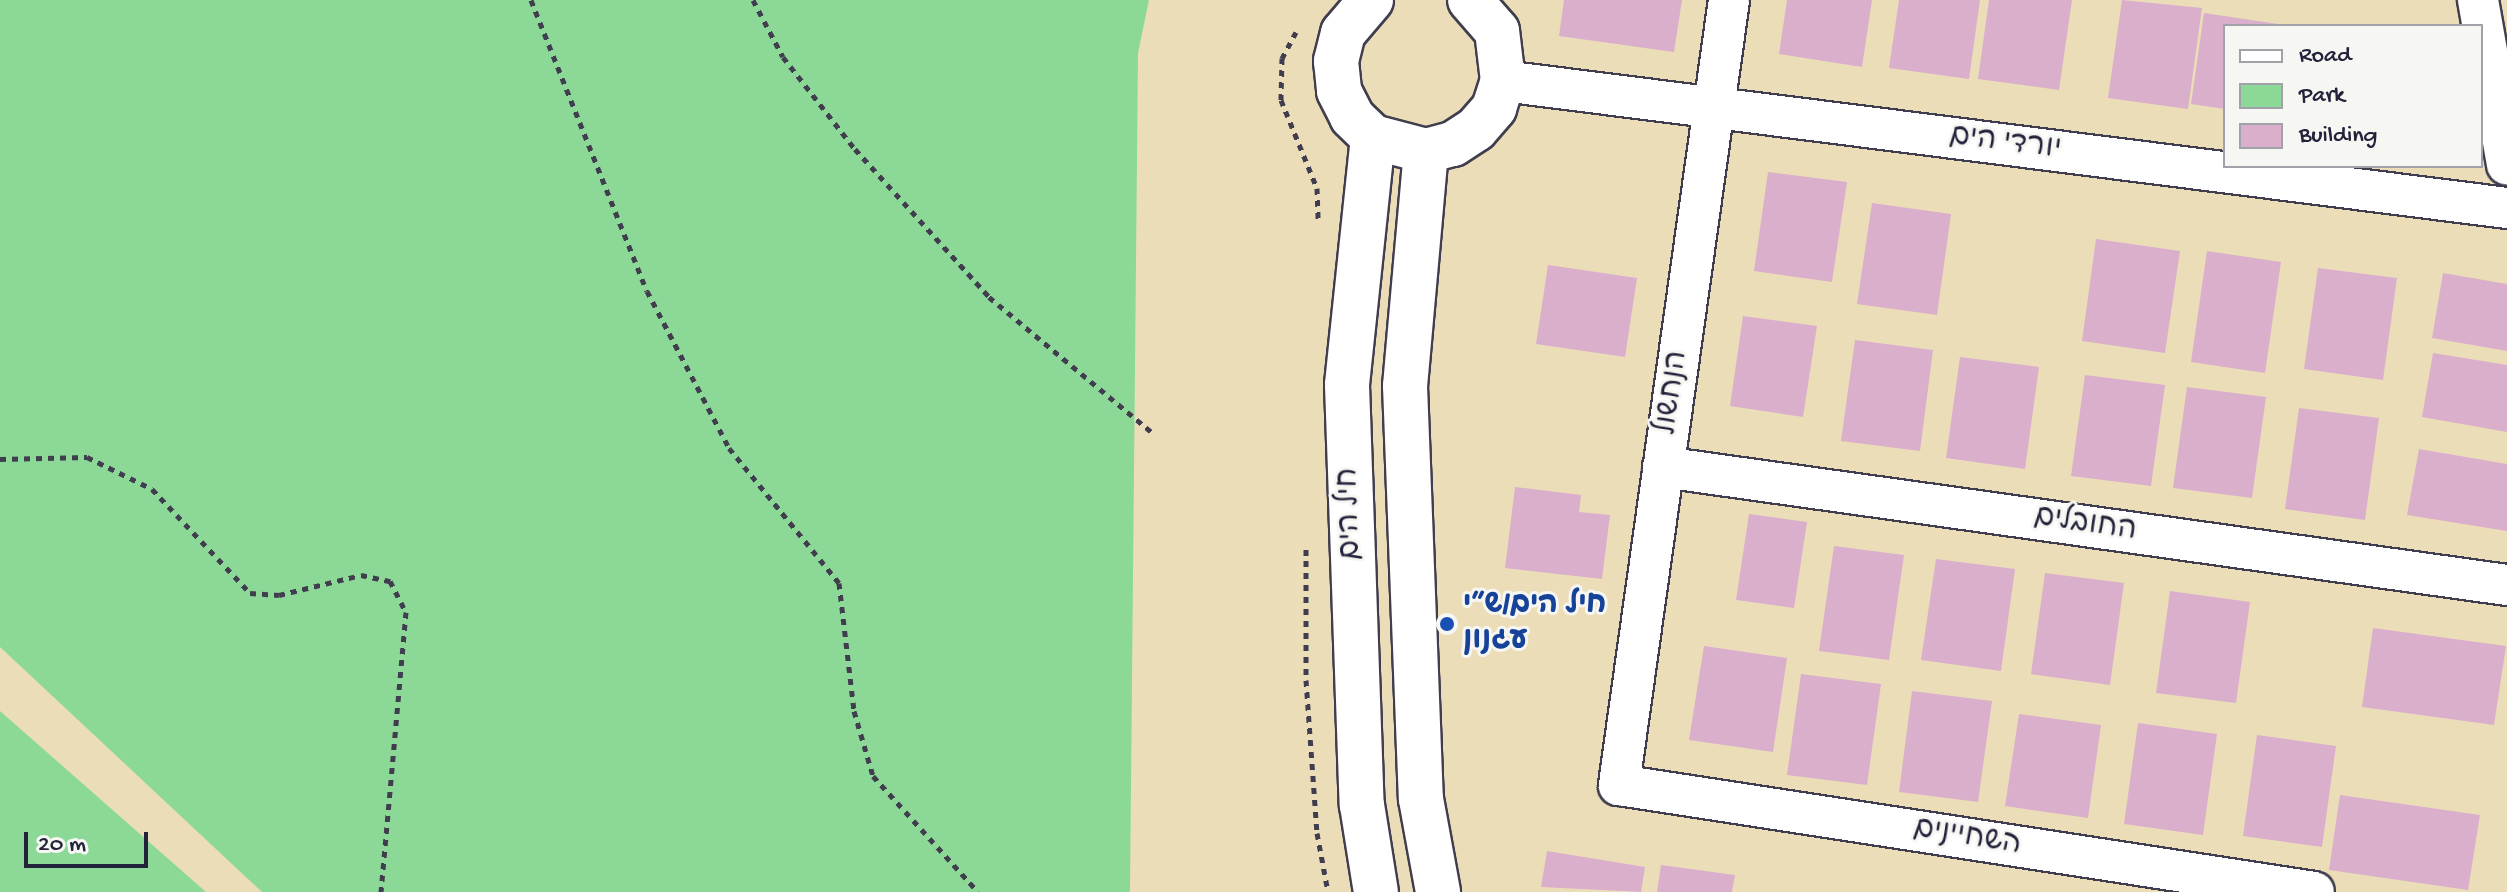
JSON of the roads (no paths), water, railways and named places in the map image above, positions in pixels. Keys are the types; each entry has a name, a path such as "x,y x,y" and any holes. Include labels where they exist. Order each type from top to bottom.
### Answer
{"main road":[{"path":"1371,0 1343,33 1336,61 1339,91 1352,117 1373,137 1426,151 1453,144 1476,129 1494,108 1503,81 1497,31 1470,0"},
{"name":"חיל הים","path":"1373,137 1347,385 1362,805 1376,892"},
{"name":"חיל הים","path":"1426,151 1405,386 1421,799 1438,892"}],"street":[{"name":"הנחשול","path":"1619,785 1729,0"},
{"path":"2478,0 2482,24"},
{"path":"2483,28 2507,164"},
{"name":"יורדי הים","path":"1503,81 2507,208"},
{"name":"החובלים","path":"1663,467 2507,585"},
{"name":"השחיינים","path":"1619,785 2314,892"}],"place":[{"name":"חיל הים/ש״י עגנון","path":"1447,624"}]}
